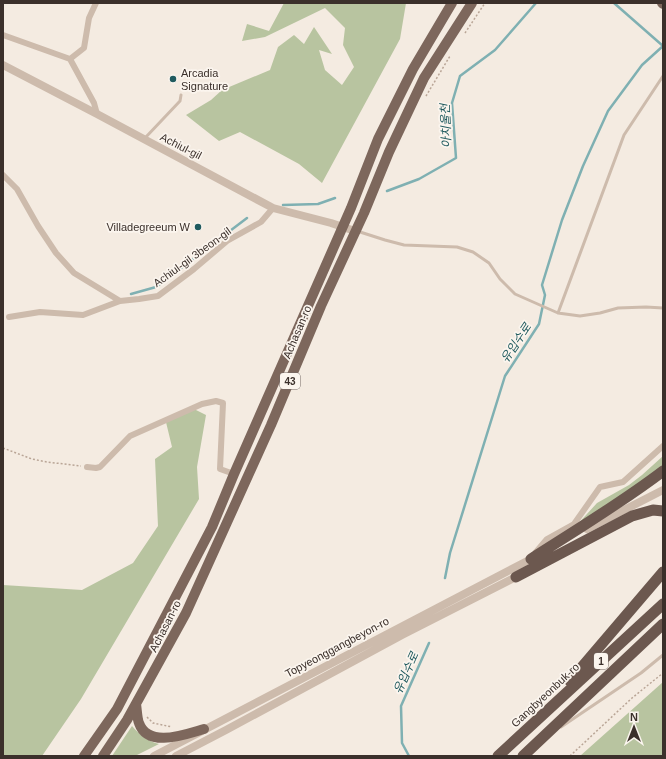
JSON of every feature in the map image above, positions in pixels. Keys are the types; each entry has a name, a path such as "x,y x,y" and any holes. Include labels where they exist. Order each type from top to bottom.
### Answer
{"highway":[{"path":"531,559 633,494 663,471"},
{"path":"516,577 632,516 653,510 663,511"},
{"path":"538,718 663,572"},
{"name":"Gangbyeonbuk-ro","path":"498,756 663,604"},
{"name":"1","path":"523,756 663,624"}],"main road":[{"name":"Achasan-ro","path":"84,756 117,709 212,527 343,227 382,132 412,69 452,3"},
{"name":"Achasan-ro","path":"103,756 127,720 186,613 272,425 321,306 389,152 424,78 472,3"},
{"path":"136,704 139,724 147,733 158,739 177,737 204,729"}],"street":[{"path":"70,59 84,48 89,18 96,3"},
{"path":"3,35 70,59 94,104 97,114"},
{"name":"Achiul-gil","path":"3,65 273,208 355,231"},
{"path":"3,174 16,189 38,226 74,273 120,301"},
{"name":"Achiul-gil 3beon-gil","path":"8,316 40,312 83,315 120,301 158,296 194,269 227,241 261,222 273,208"},
{"path":"87,467 100,467 130,436 202,404 216,401 223,403 220,469 234,474"},
{"path":"516,577 547,539 574,524 600,487 623,482 663,446"},
{"name":"Topyeonggangbeyon-ro","path":"154,756 663,490"},
{"name":"Topyeonggangbeyon-ro","path":"176,756 402,635 516,577"}],"lane":[{"path":"556,313 624,135 663,76"},
{"path":"144,139 180,101 181,95"},
{"path":"355,231 404,244 456,246 473,252 489,263 500,279 515,294 556,313 580,316 618,308 663,308"},
{"path":"536,743 641,673 663,655"}],"path":[{"path":"3,448 40,461 87,467"},
{"path":"570,756 632,698 663,673"}],"green space":[{"path":"284,3 406,3 400,39 322,183 299,164 240,132 219,141 186,115 211,100 222,90 270,70 278,47 294,35 304,44 314,27 332,54 319,50 325,70 342,85 354,67 343,45 345,28 325,8 265,37 242,41 247,24 269,31"},
{"path":"192,408 206,415 197,467 199,499 81,699 42,756 3,756 3,585 82,590 133,563 158,526 155,459 172,447 165,418"},
{"path":"663,456 663,468 576,526 597,503 629,485"},
{"path":"663,682 663,756 580,756"},
{"path":"132,726 144,737 159,744 135,756 112,756"}],"waterway":[{"name":"아치울천","path":"387,191 419,179 456,158 452,103 460,76 495,50 536,3"},
{"name":"아치울천","path":"614,3 663,46"},
{"name":"유입수로","path":"445,578 450,553 505,376 539,324 545,295 542,285 562,220 583,166 608,111 642,65 663,46"},
{"name":"아치울천","path":"283,205 318,204 335,198"},
{"name":"아치울천","path":"131,294 156,287 247,218"},
{"name":"유입수로","path":"409,756 402,743 401,706 429,643"}],"place":[{"name":"Arcadia Signature","path":"173,79"},
{"name":"Villadegreeum W","path":"198,227"}]}
